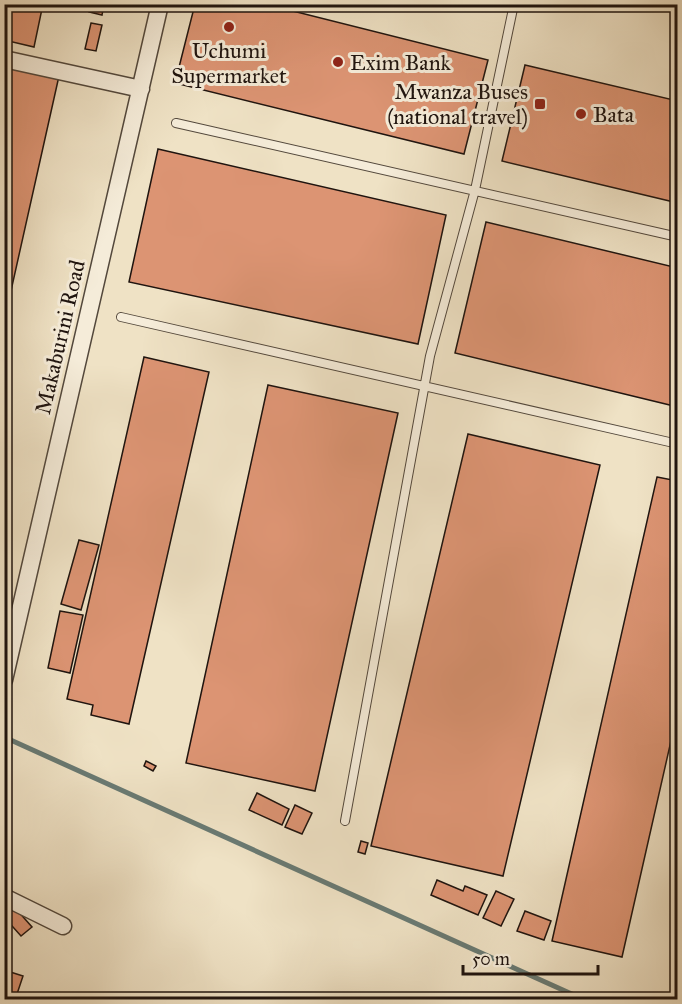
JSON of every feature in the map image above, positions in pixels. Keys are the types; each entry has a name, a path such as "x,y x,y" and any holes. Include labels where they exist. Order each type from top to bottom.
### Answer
{"street":[{"name":"Makaburini Road","path":"4,680 160,4"},
{"path":"4,58 141,88"},
{"path":"4,897 63,926"}],"lane":[{"path":"345,821 426,388 430,356 475,190 514,4"},
{"path":"176,123 678,237"},
{"path":"121,317 678,444"}],"building":[{"path":"4,4 43,4 34,47 4,40"},
{"path":"91,4 104,4 102,15 89,12"},
{"path":"195,4 265,4 488,60 464,154 175,83"},
{"path":"91,23 102,25 96,51 85,49"},
{"path":"4,64 59,76 4,322"},
{"path":"525,65 678,101 678,203 502,161"},
{"path":"158,149 446,215 418,344 129,282"},
{"path":"486,222 678,268 678,407 455,353"},
{"path":"144,357 209,372 129,724 91,715 93,705 67,699"},
{"path":"268,385 398,413 315,791 186,763"},
{"path":"468,434 600,465 503,876 371,846"},
{"path":"657,477 678,481 678,710 622,957 552,941"},
{"path":"79,540 99,545 81,610 61,604"},
{"path":"60,611 83,615 70,673 48,668"},
{"path":"146,761 156,766 153,771 144,766"},
{"path":"257,793 289,809 282,825 249,810"},
{"path":"295,805 312,813 302,834 285,827"},
{"path":"361,841 368,843 365,854 358,852"},
{"path":"437,880 463,891 465,886 487,895 478,915 431,895"},
{"path":"496,891 514,899 501,926 483,918"},
{"path":"9,901 32,927 21,936 4,917 4,904"},
{"path":"525,911 551,921 544,940 517,931"},
{"path":"4,970 23,976 15,1000 4,1000"}],"waterway":[{"path":"4,737 585,1000"}],"place":[{"name":"Uchumi Supermarket","path":"229,27"},
{"name":"Exim Bank","path":"338,62"},
{"name":"Mwanza Buses (national travel)","path":"540,104"},
{"name":"Bata","path":"581,114"}]}
